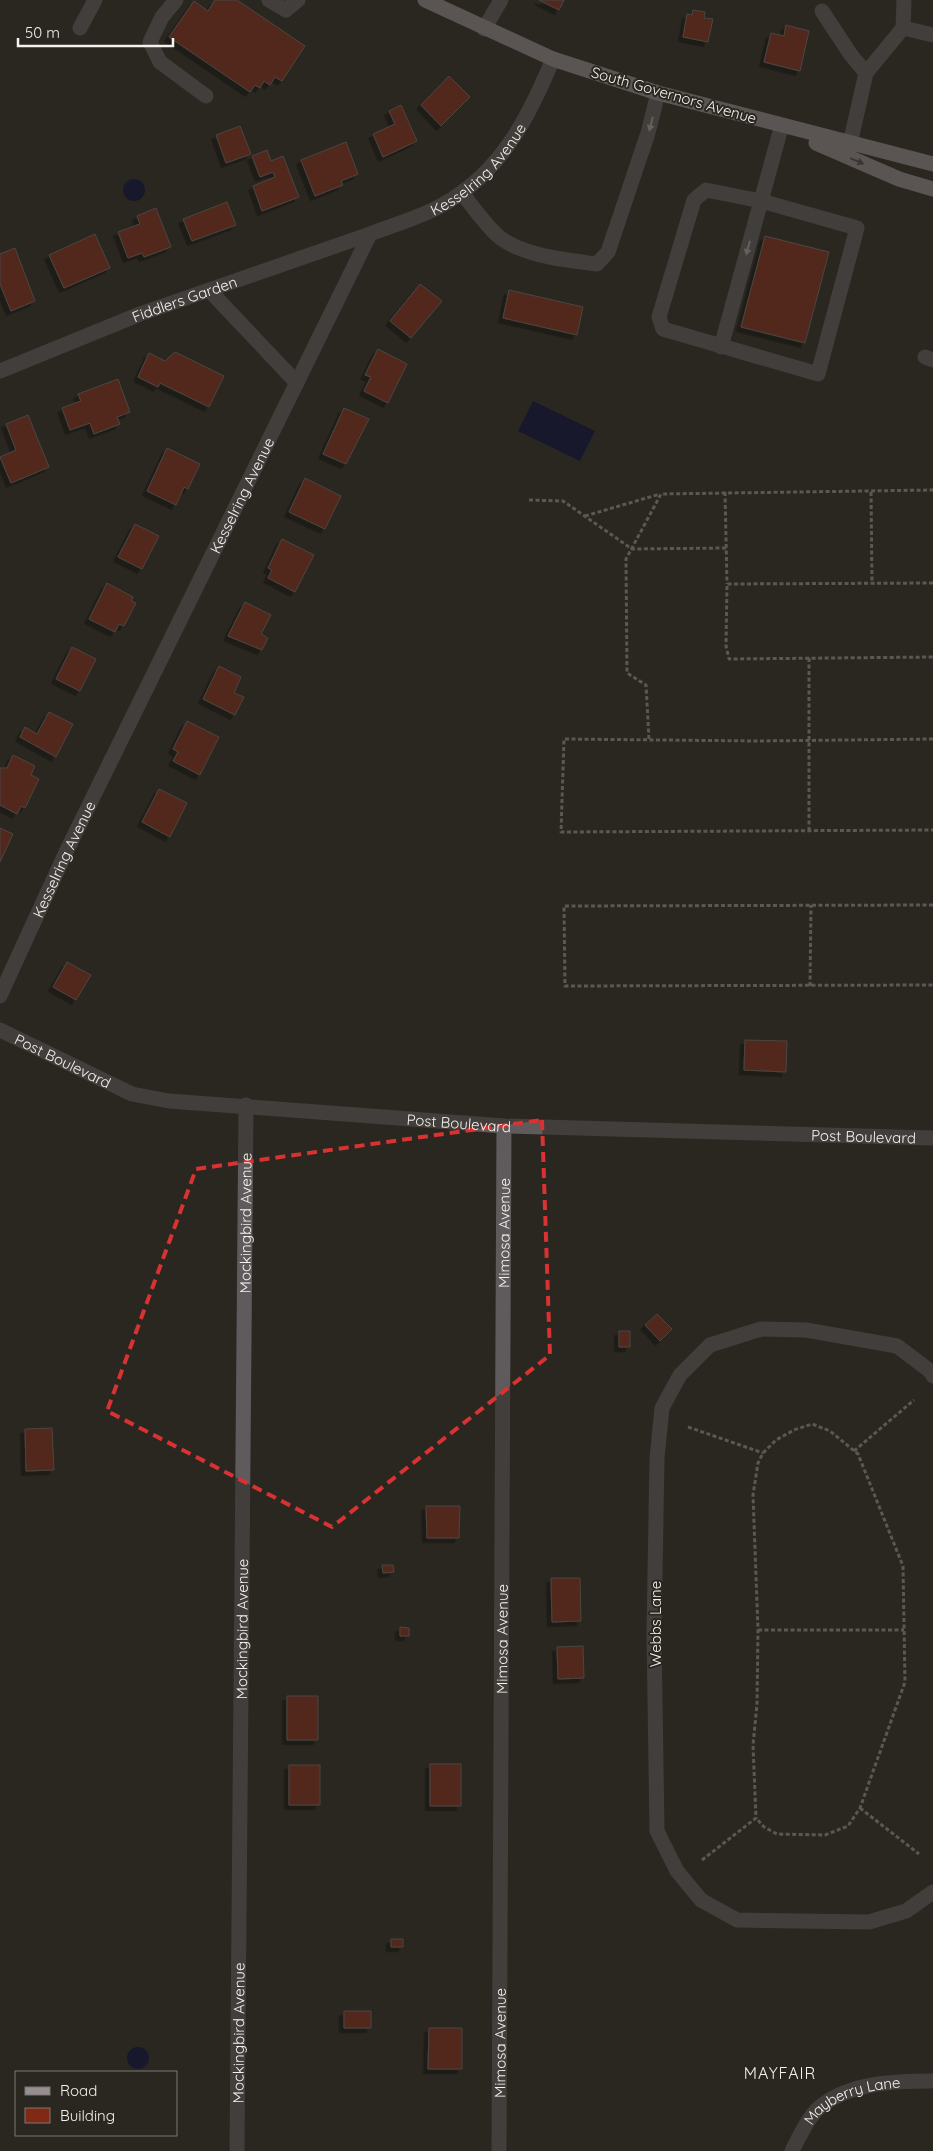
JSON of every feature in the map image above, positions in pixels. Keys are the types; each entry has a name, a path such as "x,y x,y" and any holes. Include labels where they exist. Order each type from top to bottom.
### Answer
{"main road":[{"name":"South Governors Avenue","path":"425,0 484,29 553,59 658,93 933,164"},
{"path":"764,120 899,179 933,189"}],"street":[{"path":"80,28 95,0"},
{"path":"176,0 162,17 150,42 160,62 206,96"},
{"path":"269,0 286,10 298,0"},
{"path":"484,29 501,0"},
{"path":"850,144 866,73 904,28 904,0"},
{"path":"822,11 851,55 866,73"},
{"path":"904,28 933,35"},
{"name":"Kesselring Avenue","path":"0,996 66,852 370,234 430,211 462,193 490,166 519,131 536,100 553,59"},
{"path":"462,193 498,235 512,245 551,257 597,264 608,252 642,154 658,93"},
{"path":"721,347 781,128"},
{"path":"706,190 761,201 857,228 818,374 721,347 663,329 659,317 694,200 706,190"},
{"name":"Fiddlers Garden","path":"0,371 140,314 370,234"},
{"path":"209,290 297,383"},
{"name":"Post Boulevard","path":"0,1030 132,1094 169,1101 246,1105 504,1126 933,1138"},
{"name":"Mockingbird Avenue","path":"237,2151 246,1105"},
{"name":"Mimosa Avenue","path":"499,2151 504,1126"},
{"name":"Webbs Lane","path":"933,1376 930,1371 898,1346 806,1330 761,1329 710,1345 680,1375 662,1408 657,1458 654,1633 657,1831 677,1871 700,1900 737,1920 869,1922 906,1911 933,1892"},
{"name":"Mayberry Lane","path":"792,2151 820,2106 842,2094 889,2081 933,2081"}],"path":[{"path":"585,516 661,494 933,490"},
{"path":"725,492 726,646 729,659 933,657"},
{"path":"871,492 872,583"},
{"path":"649,739 646,685 627,673 626,559 661,494"},
{"path":"529,500 563,501 632,549 726,548"},
{"path":"727,584 933,583"},
{"path":"809,658 809,830"},
{"path":"933,739 564,738 560,832 933,830"},
{"path":"810,986 811,905"},
{"path":"933,905 564,906 565,986 933,986"},
{"path":"854,1451 914,1400"},
{"path":"812,1424 830,1431 858,1454 903,1566 905,1682 860,1808 848,1826 825,1835 777,1834 764,1827 756,1818 753,1745 757,1704 758,1630 752,1519 758,1463 763,1454 776,1440 794,1430 812,1424"},
{"path":"688,1427 763,1454"},
{"path":"758,1630 904,1630"},
{"path":"860,1808 919,1854"},
{"path":"702,1860 756,1818"}],"highlighted area":[{"path":"542,1120 550,1355 332,1527 107,1411 196,1169"}],"shaded area":[{"path":"134,179 142,182 145,190 142,198 134,201 126,198 123,190 126,182"},
{"path":"533,401 595,431 580,461 518,431"},
{"path":"138,2047 146,2050 149,2058 146,2066 138,2069 130,2066 127,2058 130,2050"}],"building":[{"path":"215,0 237,0 305,46 282,81 275,77 270,85 264,81 260,88 255,85 250,92 169,37 194,1 208,11"},
{"path":"539,0 564,0 559,10"},
{"path":"693,10 705,12 704,18 713,19 708,42 683,37 687,14 692,15"},
{"path":"786,25 809,31 800,71 764,62 771,33 784,36"},
{"path":"449,76 470,97 441,126 421,105"},
{"path":"401,105 417,141 383,157 373,134 395,124 389,111"},
{"path":"240,126 251,154 226,163 216,135"},
{"path":"346,142 358,174 341,181 343,185 315,196 301,160"},
{"path":"267,150 271,161 283,156 299,197 262,211 253,186 275,177 273,172 260,177 252,156"},
{"path":"227,202 236,225 192,241 183,219"},
{"path":"156,208 171,247 144,257 142,253 128,258 118,232 140,224 137,216"},
{"path":"95,234 110,268 64,288 49,255"},
{"path":"765,236 829,252 805,343 741,327"},
{"path":"15,248 35,301 11,311 0,284 0,254"},
{"path":"420,284 442,301 411,338 390,321"},
{"path":"509,290 583,307 577,335 503,318"},
{"path":"378,349 407,364 388,403 364,391 371,377 365,375"},
{"path":"175,352 224,376 209,407 160,383 158,387 138,377 149,353 165,361"},
{"path":"118,379 130,412 117,417 120,424 94,434 90,423 70,430 62,408 81,401 78,394"},
{"path":"344,408 369,419 346,464 323,454"},
{"path":"28,415 49,467 11,483 0,457 16,450 6,424"},
{"path":"167,448 200,464 188,489 184,487 176,505 147,491"},
{"path":"305,478 341,496 325,529 289,512"},
{"path":"135,524 159,536 142,569 118,557"},
{"path":"282,539 314,555 295,592 268,578 272,570 268,568"},
{"path":"107,583 133,597 131,601 136,603 124,626 119,624 115,632 89,619"},
{"path":"245,602 271,615 261,634 268,638 262,650 228,636"},
{"path":"72,647 96,659 80,691 56,679"},
{"path":"219,666 241,677 234,693 244,697 235,715 203,699"},
{"path":"49,712 73,724 56,757 20,737 25,727 37,734"},
{"path":"187,721 219,737 200,775 173,761 178,752 173,749"},
{"path":"13,755 35,766 31,775 39,779 25,808 21,806 17,814 0,805 0,768 7,768"},
{"path":"159,789 187,803 170,837 142,822"},
{"path":"0,828 13,834 0,862"},
{"path":"67,962 91,975 76,1000 53,987"},
{"path":"745,1040 787,1041 786,1072 744,1070"},
{"path":"657,1314 672,1329 660,1341 645,1325"},
{"path":"619,1331 630,1331 630,1347 619,1347"},
{"path":"52,1428 54,1470 26,1471 25,1429"},
{"path":"426,1506 460,1506 459,1538 427,1538"},
{"path":"382,1565 393,1565 394,1572 383,1573"},
{"path":"551,1578 580,1578 581,1621 552,1622"},
{"path":"400,1627 409,1628 409,1636 400,1636"},
{"path":"583,1646 584,1678 558,1679 557,1647"},
{"path":"287,1696 318,1696 318,1740 287,1740"},
{"path":"430,1764 461,1764 461,1806 430,1806"},
{"path":"289,1765 320,1765 320,1805 289,1805"},
{"path":"391,1939 403,1939 403,1947 391,1947"},
{"path":"344,2011 371,2011 371,2028 344,2028"},
{"path":"429,2028 462,2028 462,2069 428,2069"}],"district":[{"name":"MAYFAIR","path":"780,2073"}]}
